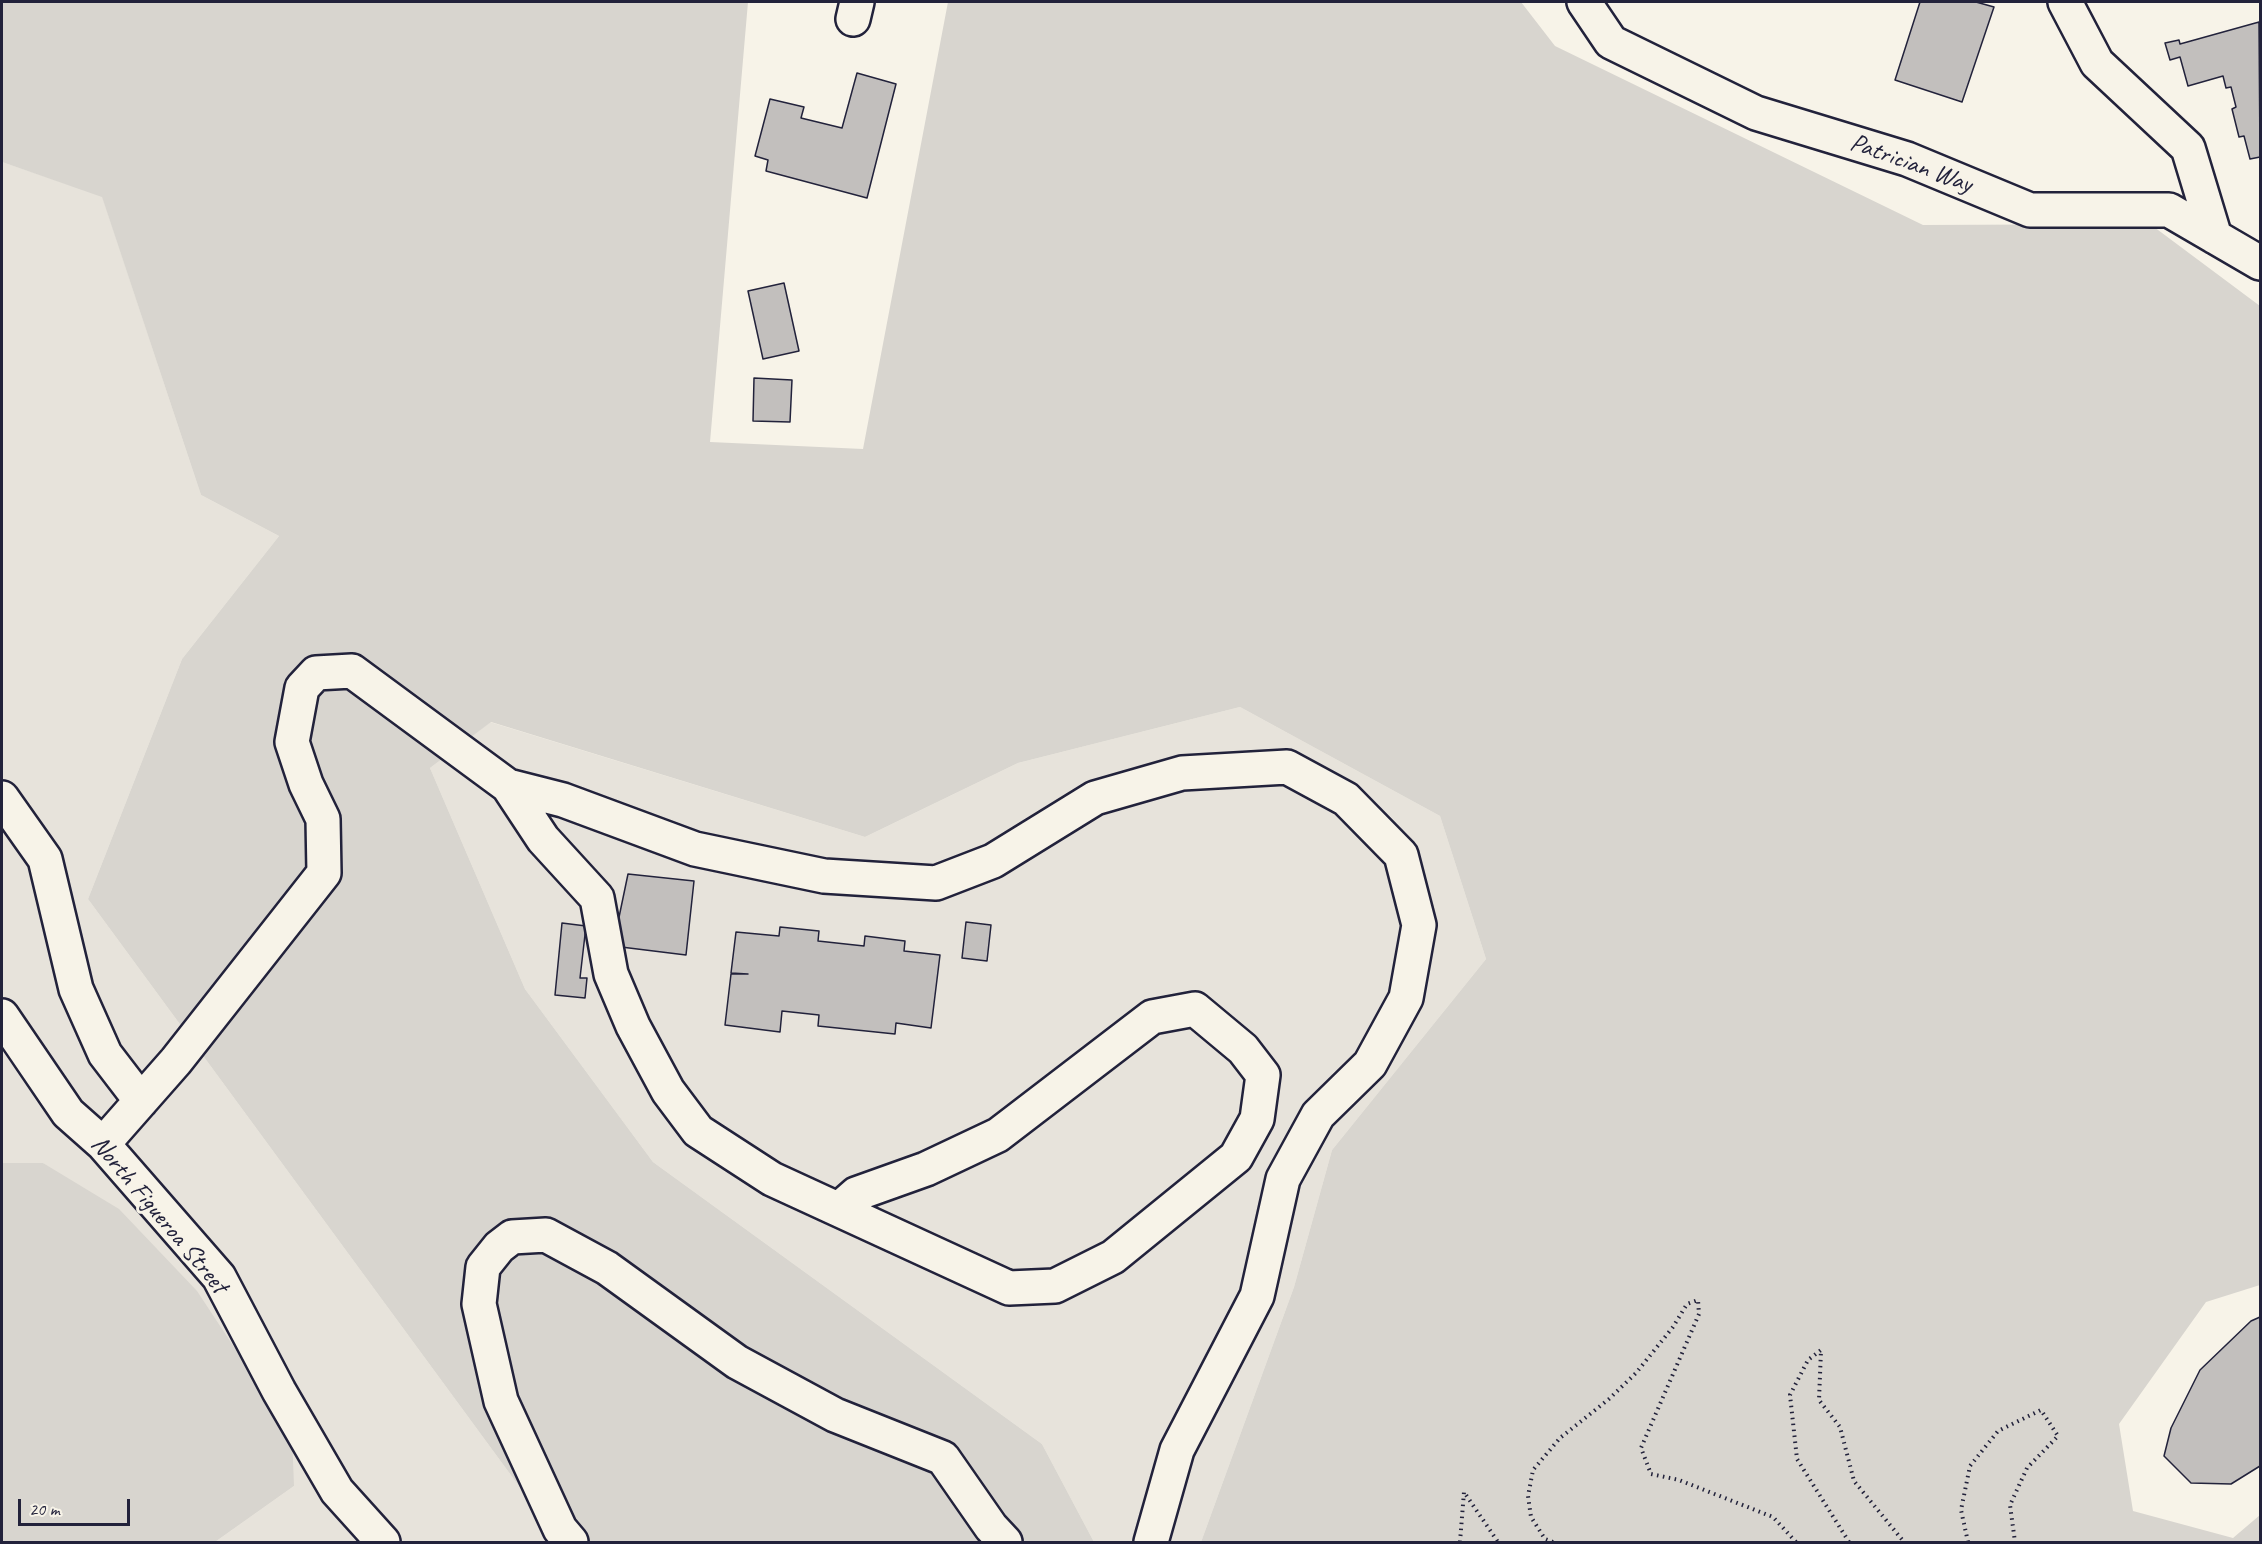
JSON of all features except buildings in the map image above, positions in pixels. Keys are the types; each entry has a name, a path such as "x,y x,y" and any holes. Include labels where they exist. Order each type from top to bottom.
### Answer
{"street":[{"name":"Patrician Way","path":"1584,2 1611,42 1756,112 1906,159 2030,210 2169,210 2260,263"},
{"path":"2065,2 2097,63 2188,148 2215,237"},
{"path":"104,1144 176,1061 324,873 323,819 306,784 292,742 302,688 316,673 352,671 508,786 543,838 597,898 615,985 633,1026 669,1091 698,1131 772,1179 1009,1288 1054,1286 1113,1257 1236,1157 1257,1119 1263,1075 1243,1049 1195,1010 1152,1017 998,1135 926,1169 856,1194 839,1209"},
{"path":"508,786 562,800 695,849 824,876 936,884 993,861 1095,798 1182,773 1287,767 1346,799 1401,855 1419,926 1406,998 1370,1064 1318,1115 1283,1179 1257,1296 1177,1450 1151,1542"},
{"path":"2,798 45,859 76,989 105,1054 141,1101"},
{"name":"North Figueroa Street","path":"2,1016 68,1113 104,1144 219,1277 279,1391 337,1491 383,1542"},
{"path":"1236,1157 1283,1179"},
{"path":"571,1542 560,1530 501,1401 479,1304 483,1267 499,1247 512,1237 546,1235 607,1268 737,1362 835,1415 943,1458 991,1527 1005,1542"}],"path":[{"path":"1553,1542 1545,1539 1531,1517 1528,1496 1533,1470 1560,1438 1609,1399 1636,1373 1673,1328 1687,1304 1698,1300 1700,1314 1641,1448 1651,1474 1679,1480 1773,1517 1796,1542"},
{"path":"1849,1542 1797,1459 1790,1395 1808,1360 1821,1350 1819,1400 1840,1427 1854,1481 1904,1542"},
{"path":"1968,1542 1961,1510 1970,1466 1998,1431 2041,1410 2058,1436 2027,1468 2010,1505 2015,1542"},
{"path":"1460,1542 1464,1492 1498,1542"}],"shaded area":[{"path":"2,2 748,2 710,442 863,449 948,2 1521,2 1555,46 1923,225 2150,224 2260,306 2260,1285 2206,1302 2119,1424 2133,1511 2233,1538 2260,1515 2260,1542 1201,1542 1294,1287 1332,1150 1486,959 1440,816 1240,707 1018,763 865,837 491,722 430,768 525,989 653,1162 1042,1444 1094,1542 560,1542 88,899 182,659 279,536 201,495 102,197 2,162"},
{"path":"2,162 102,196 201,495 279,536 182,659 88,899 560,1542 215,1542 294,1486 43,1163 2,1163"},
{"path":"1240,707 1440,816 1486,959 1332,1150 1294,1287 1201,1542 1094,1542 1042,1444 653,1162 525,989 430,768 490,722 865,837 1018,763"},
{"path":"2,1163 43,1163 119,1209 197,1291 292,1435 294,1486 215,1542 2,1542"}]}
